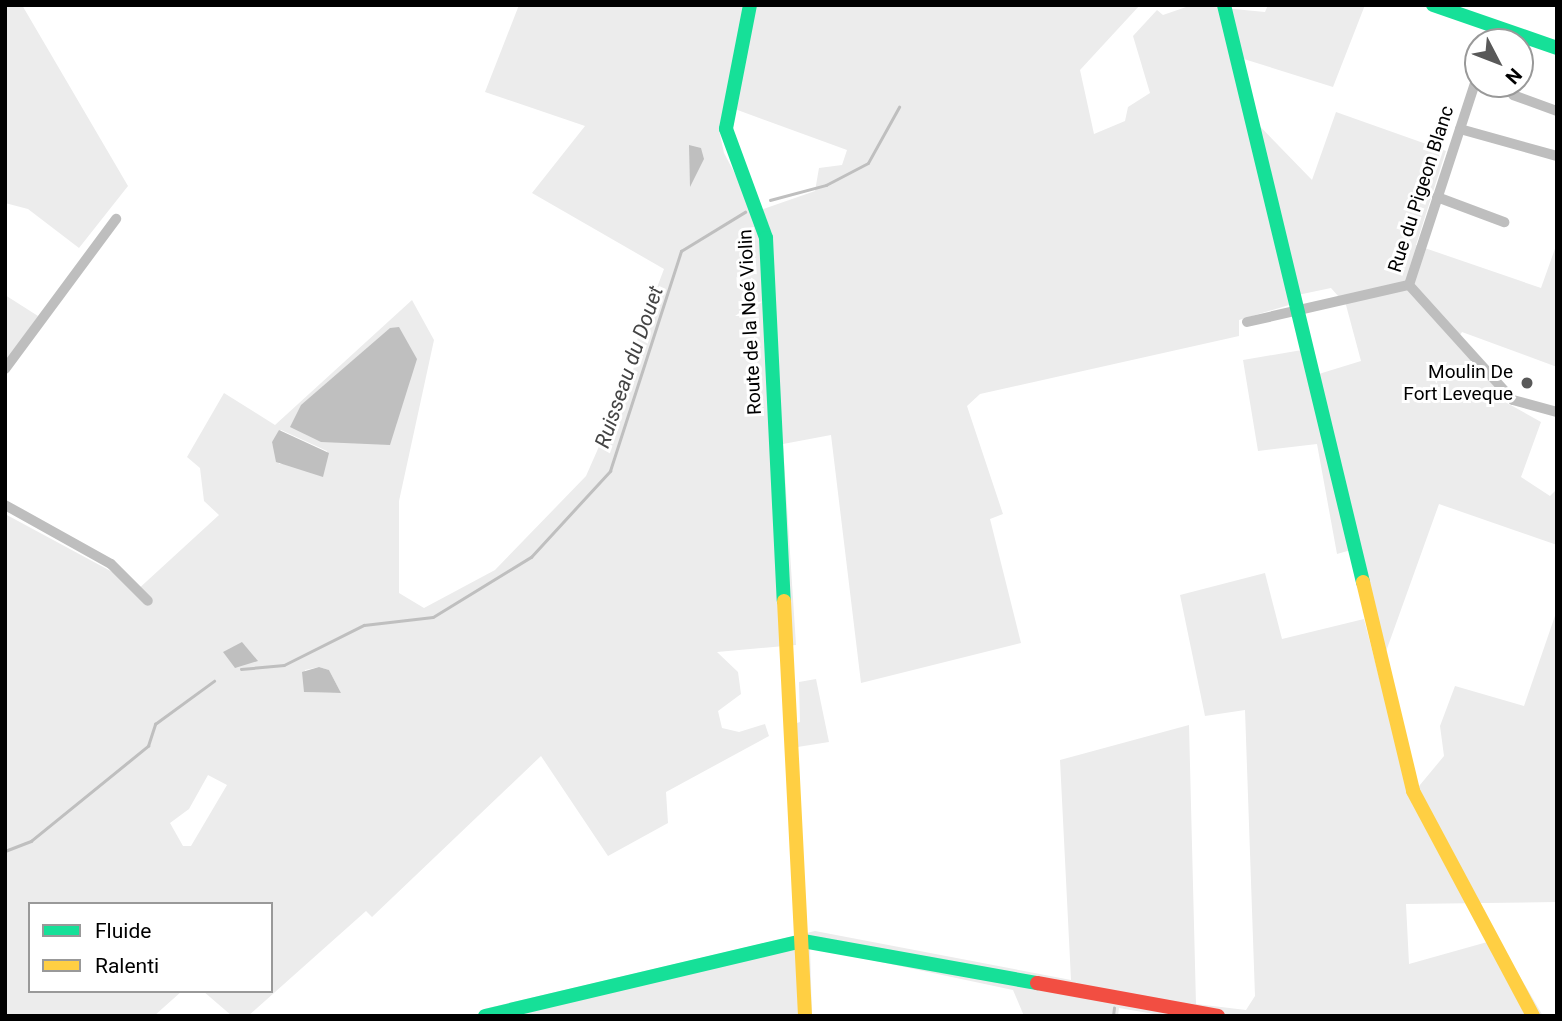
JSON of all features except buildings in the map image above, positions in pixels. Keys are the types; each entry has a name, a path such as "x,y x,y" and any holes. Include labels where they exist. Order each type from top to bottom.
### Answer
{"street":[{"name":"Route de la Noé Violin","path":"750,5 726,129 766,238 805,1016"},
{"path":"1224,5 1296,311 1419,809 1533,1016"},
{"path":"1433,5 1557,48"},
{"name":"Rue du Pigeon Blanc","path":"1247,321 1409,285 1470,98"},
{"path":"1521,98 1557,111"},
{"path":"1460,129 1557,156"},
{"path":"1437,197 1504,222"},
{"path":"5,369 116,219"},
{"path":"1409,285 1513,400 1557,412"},
{"path":"5,505 111,564 148,601"},
{"path":"485,1016 803,941 1218,1016"}],"shaded area":[{"path":"5,5 22,5 128,186 79,248 28,209 5,203"},
{"path":"519,5 1140,5 1080,70 1094,134 1125,121 1128,107 1150,93 1133,36 1157,10 1163,15 1192,5 1265,12 1268,5 1365,5 1333,87 1231,55 1244,110 1312,180 1336,112 1446,151 1416,245 1541,288 1557,243 1557,367 1462,332 1457,340 1507,403 1541,422 1521,477 1550,496 1557,489 1557,545 1439,504 1384,657 1358,548 1337,554 1317,444 1258,451 1243,360 1302,350 1309,377 1361,361 1346,305 1331,288 1288,297 1289,305 1239,320 1239,336 980,394 967,406 1003,514 990,519 1021,643 861,683 831,435 783,444 796,645 717,652 738,672 741,694 718,711 722,728 739,732 765,724 769,736 666,792 668,823 608,856 541,756 372,917 366,911 248,1016 232,1016 205,993 273,993 273,902 28,902 28,993 180,993 154,1016 5,1016 5,514 118,575 135,592 219,515 204,501 200,468 187,457 224,393 275,425 412,300 434,340 399,501 399,593 424,608 495,570 586,476 642,349 636,343 664,269 532,193 585,126 485,92","holes":["724,105 847,150 842,165 819,168 815,191 755,212 724,153 719,130","281,430 327,451 328,457 279,464 272,442","319,667 329,670 341,693 304,692 305,670","208,775 227,785 191,846 183,846 170,823 189,809"]},
{"path":"689,145 701,148 704,159 690,187"},
{"path":"5,295 38,316 7,361 5,360"},
{"path":"399,327 417,359 390,445 321,442 290,427 301,405 390,328"},
{"path":"279,430 329,453 323,477 276,462 272,442"},
{"path":"1265,573 1282,639 1364,619 1410,797 1444,756 1440,726 1455,686 1524,706 1557,610 1557,902 1406,904 1409,964 1498,939 1543,1016 1166,1016 1119,1008 1118,1016 1024,1016 1013,990 810,947 812,1016 487,1016 484,1009 815,931 1071,980 1060,760 1189,725 1196,1004 1246,1010 1255,996 1245,710 1205,716 1180,595"},
{"path":"242,642 258,661 235,668 223,652"},
{"path":"319,667 329,670 341,693 304,692 302,672"},
{"path":"816,679 829,742 785,749 785,727 800,722 799,682"}],"waterway":[{"name":"Ruisseau du Douet","path":"770,200 826,185 868,163 899,107"},
{"name":"Ruisseau du Douet","path":"241,669 284,665 364,625 433,617 531,557 610,471 681,251 745,212"},
{"name":"Ruisseau du Douet","path":"5,851 31,841 148,746 155,724 214,681"},
{"path":"1113,1016 1114,1008"}],"traffic: fast":[{"path":"750,5 726,129 766,238 784,601"},
{"path":"1224,5 1363,582"},
{"path":"1433,5 1557,48"},
{"path":"485,1016 803,941 1037,983"}],"traffic: slow":[{"path":"1363,582 1413,791 1533,1016"},
{"path":"784,601 805,1016"}],"traffic: jam":[{"path":"1037,983 1218,1016"}],"place":[{"name":"Moulin De Fort Leveque","path":"1527,383"}]}
